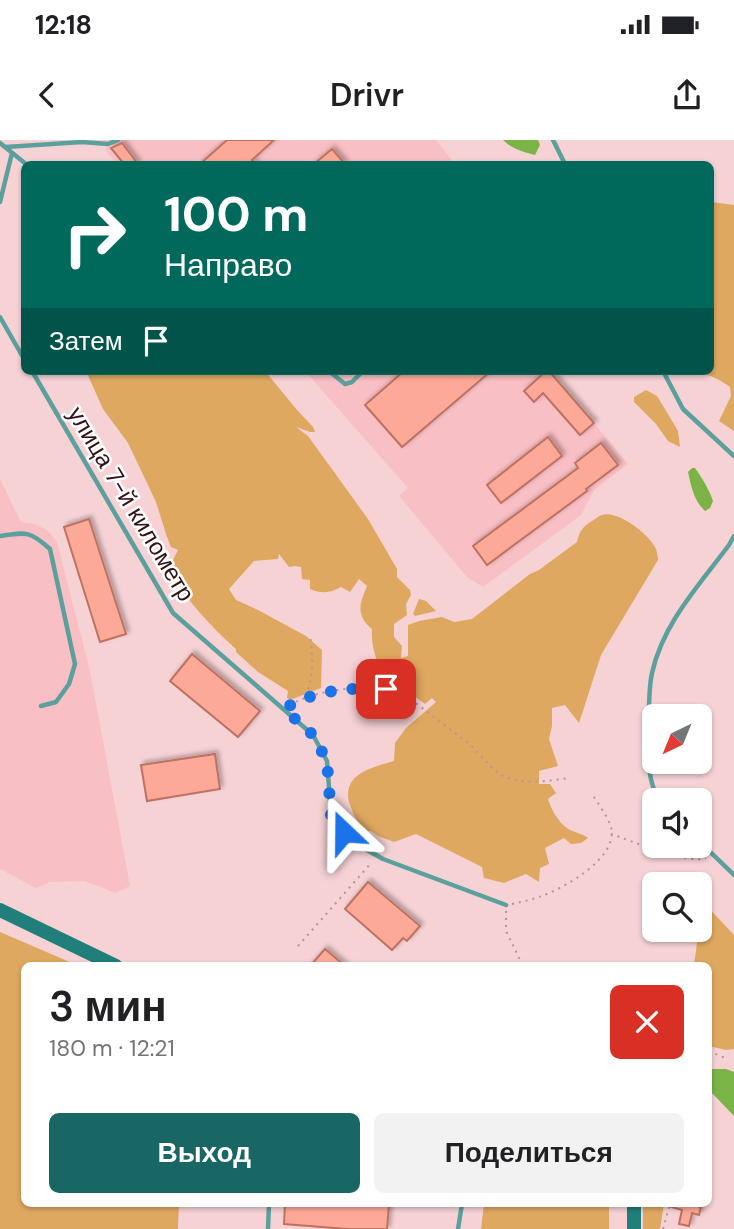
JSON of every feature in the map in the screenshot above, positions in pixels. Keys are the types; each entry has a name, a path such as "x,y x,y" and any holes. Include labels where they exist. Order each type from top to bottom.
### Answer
{"main road":[{"path":"0,911 108,962"},
{"path":"634,1229 635,1207"}],"lane":[{"path":"6,147 82,142 108,144 118,140"},
{"path":"554,140 564,161"},
{"path":"0,142 22,161"},
{"path":"0,202 12,153"},
{"path":"0,317 21,354"},
{"name":"улица 7-й километр","path":"34,375 173,613 313,735 327,761 331,815 344,832 358,845 377,856 506,905"},
{"path":"334,375 345,384 360,375"},
{"path":"665,375 683,409 734,456"},
{"path":"0,536 21,533 37,537 50,550 75,664 69,684 56,702 41,706"},
{"path":"654,788 649,778 649,700 652,672 662,642 681,607 734,536"},
{"path":"713,855 734,875"},
{"path":"268,1229 269,1207"},
{"path":"458,1229 462,1207"}],"path":[{"path":"305,697 312,677 310,634"},
{"path":"284,709 305,697 330,691 369,688 395,690 477,750 496,772 532,781 569,778"},
{"path":"521,962 506,930 506,905 538,898 565,886 601,857 610,845 611,826 592,794"},
{"path":"611,834 679,857 699,861 713,855"},
{"path":"298,946 377,856"},
{"path":"712,1052 725,1058"},
{"path":"663,1229 669,1207"}],"shaded area":[{"path":"108,140 436,140 453,161 114,161 106,151"},
{"path":"503,140 538,140 540,145 535,155 514,148"},
{"path":"714,202 734,205 734,431 719,421 731,396 730,387 707,375 714,375"},
{"path":"88,375 268,375 313,427 315,432 296,427 308,436 368,519 397,569 397,577 410,590 411,595 406,604 407,615 394,624 394,637 402,646 401,658 408,656 408,625 442,617 454,622 472,619 577,542 584,527 599,516 616,516 647,537 656,549 658,560 601,655 579,723 565,705 552,708 549,739 558,766 539,771 539,784 550,784 556,793 548,799 558,819 567,828 588,838 581,843 571,844 564,838 545,848 549,864 540,868 539,882 526,874 504,883 484,878 482,867 416,834 394,842 371,831 365,832 349,802 350,785 361,773 394,761 395,743 406,728 436,702 432,698 425,704 397,683 398,675 381,671 374,650 372,629 363,619 360,609 367,586 359,579 350,592 341,587 333,591 314,591 310,589 310,580 302,579 301,567 289,567 279,554 278,559 254,561 229,589 236,600 306,636 322,650 321,688 290,700 287,698 288,691 258,672 236,652 180,587 172,566 178,550 171,547 156,502 128,443 103,409"},
{"path":"309,375 553,375 628,464 594,490 581,515 483,587 467,577 399,496 408,488"},
{"path":"646,390 657,396 671,419 678,431 680,447 668,441 656,424 634,402 634,397"},
{"path":"695,468 713,501 705,511 698,503 692,488 688,472"},
{"path":"0,479 21,522 35,524 47,530 57,542 90,671 130,886 115,893 85,881 50,882 36,888 0,869"},
{"path":"419,599 426,601 436,611 415,616 413,614"},
{"path":"712,912 734,935 734,1049 712,1047 712,962 694,962 697,942 712,942"},
{"path":"0,932 70,962 21,962 21,1207 179,1207 178,1229 0,1229"},
{"path":"712,1069 734,1072 734,1116 713,1094"},
{"path":"484,1207 609,1207 609,1229 481,1229"},
{"path":"643,1207 664,1207 660,1229 643,1229"}],"building":[{"path":"227,140 274,140 253,161 203,161"},
{"path":"122,143 136,161 122,161 111,148"},
{"path":"332,149 342,161 318,161"},
{"path":"399,375 486,375 402,447 365,405"},
{"path":"542,375 552,375 594,423 580,435 543,393 534,402 524,391"},
{"path":"548,437 562,456 501,503 487,485"},
{"path":"601,443 618,465 487,565 473,546 578,468 575,463"},
{"path":"89,519 126,634 100,642 64,527"},
{"path":"192,654 260,711 238,737 170,681"},
{"path":"215,754 220,789 147,801 141,765"},
{"path":"368,882 420,926 407,941 403,938 392,950 345,909"},
{"path":"325,949 340,962 314,962"},
{"path":"285,1207 389,1207 387,1229 284,1224"},
{"path":"672,1207 701,1207 699,1215 692,1213 689,1226 679,1224 682,1210"}],"route":[{"path":"344,832 331,815 327,761 313,735 284,709 305,697 330,691 386,689"}]}
